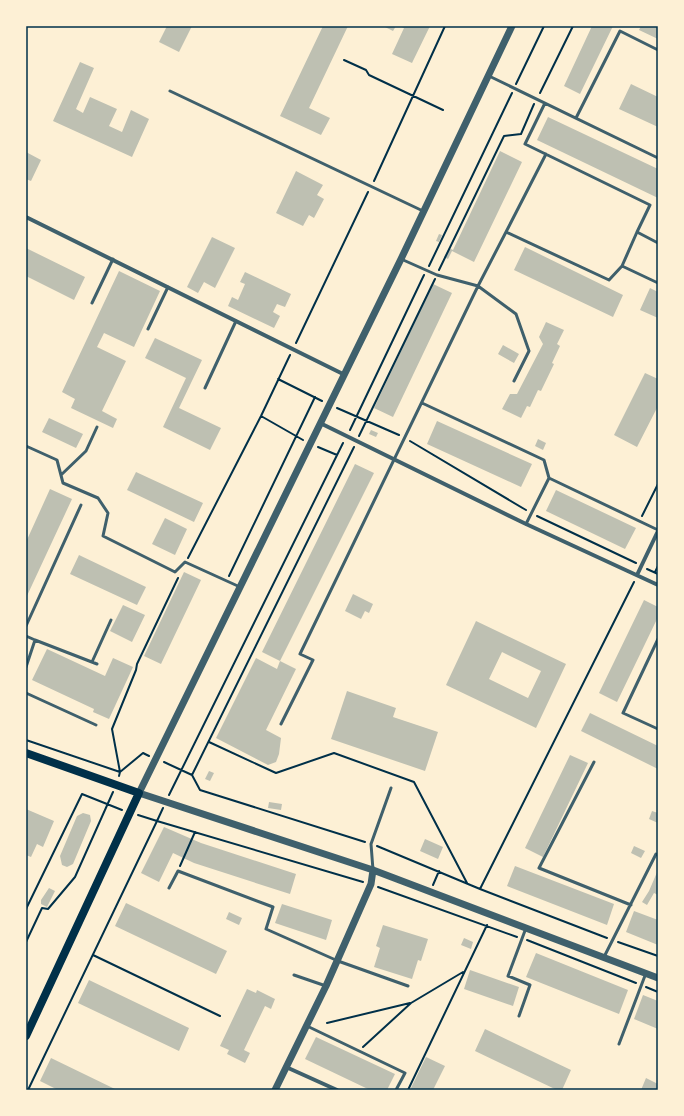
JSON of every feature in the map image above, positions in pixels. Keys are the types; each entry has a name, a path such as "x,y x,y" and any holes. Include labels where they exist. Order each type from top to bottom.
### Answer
{"main road":[{"path":"26,753 139,793 26,1036"}],"street":[{"path":"512,26 401,258 139,793 373,870 658,978"},
{"path":"26,217 343,374"},
{"path":"320,423 526,524 658,585"},
{"path":"637,575 658,530"},
{"path":"275,1090 338,961 371,884 373,870"},
{"path":"286,1067 337,1090"}],"lane":[{"path":"576,118 620,31 658,50"},
{"path":"487,76 658,158"},
{"path":"170,91 423,212"},
{"path":"506,232 608,280 622,266 650,204 526,144 545,103"},
{"path":"281,724 313,660 300,654 478,286 546,154"},
{"path":"637,232 658,243"},
{"path":"401,258 437,276 478,286 516,314 529,351 514,381"},
{"path":"92,303 112,259"},
{"path":"622,266 658,283"},
{"path":"148,329 168,287"},
{"path":"205,388 236,321"},
{"path":"422,403 544,460 549,478 526,524"},
{"path":"61,475 86,451 97,427"},
{"path":"26,446 56,460 63,483 98,498 108,513 103,536 175,572 185,562 240,587"},
{"path":"549,478 658,530"},
{"path":"26,626 81,505"},
{"path":"92,662 112,620"},
{"path":"26,636 97,664"},
{"path":"658,639 657,645 623,713 658,729"},
{"path":"26,667 35,640"},
{"path":"26,693 96,725"},
{"path":"594,762 539,868 631,905"},
{"path":"373,870 371,844 391,788"},
{"path":"604,957 656,854 658,855"},
{"path":"169,888 178,871 273,907 266,929 338,961 408,986"},
{"path":"519,1016 530,985 508,976 526,928"},
{"path":"619,1044 646,973"},
{"path":"294,975 326,986"},
{"path":"307,1026 405,1073 396,1090"}],"path":[{"path":"26,942 42,908 48,909 75,877 108,804 120,772 112,729 136,670 137,664 185,562 261,416 371,187 445,26"},
{"path":"28,1090 166,801 347,436 544,26"},
{"path":"573,26 520,134 504,136 357,441 192,775 200,790 371,844 480,889 658,956"},
{"path":"344,60 366,70 369,75 443,110"},
{"path":"278,380 405,438 531,513 657,573 658,566"},
{"path":"227,580 315,397"},
{"path":"261,416 296,436 337,455"},
{"path":"640,521 658,484"},
{"path":"480,889 637,575"},
{"path":"26,740 120,772"},
{"path":"208,742 276,773 334,753 414,782 468,884"},
{"path":"26,909 82,794 157,821 371,884 486,924 658,992"},
{"path":"178,871 195,832"},
{"path":"408,1090 486,924"},
{"path":"92,955 220,1016"},
{"path":"360,1050 411,1003 464,971"},
{"path":"327,1023 411,1003"}],"building":[{"path":"167,26 192,26 179,52 159,42"},
{"path":"323,26 348,26 309,108 330,118 321,135 280,116"},
{"path":"383,26 396,26 393,31"},
{"path":"399,26 430,26 412,63 392,54 404,28"},
{"path":"592,26 613,26 580,94 564,86"},
{"path":"641,26 658,26 658,39 639,30"},
{"path":"80,62 94,68 76,109 83,113 90,97 117,109 109,126 122,132 131,110 149,119 132,157 53,121"},
{"path":"631,84 658,97 658,127 619,109"},
{"path":"548,117 658,169 658,198 537,140"},
{"path":"500,151 522,162 474,262 452,251 448,259 444,257 449,248 453,250"},
{"path":"26,152 41,160 31,181 26,179"},
{"path":"296,171 323,185 317,195 324,199 314,218 309,215 303,226 276,213"},
{"path":"439,234 442,235 439,242 436,241"},
{"path":"212,237 235,248 215,288 204,282 198,293 187,287"},
{"path":"525,247 623,295 613,317 514,270"},
{"path":"26,248 85,277 74,300 26,276"},
{"path":"119,271 160,291 134,347 104,333 97,347 126,361 102,411 117,419 113,428 71,408 75,399 62,392"},
{"path":"245,272 291,294 285,307 277,304 273,312 280,316 274,328 228,306 232,297 238,300 245,284 240,282"},
{"path":"433,284 452,293 393,417 374,408"},
{"path":"650,288 658,292 658,318 640,310"},
{"path":"546,322 564,330 557,344 560,346 552,363 554,364 541,391 538,390 530,407 527,406 521,418 502,409 510,394 517,394 543,344 539,337"},
{"path":"155,338 202,360 179,408 221,428 210,450 163,427 186,378 145,358"},
{"path":"503,345 519,354 514,363 498,354"},
{"path":"645,373 658,379 658,406 637,447 614,435"},
{"path":"49,418 83,434 76,448 42,432"},
{"path":"437,421 532,464 521,487 427,444"},
{"path":"371,430 378,433 376,437 369,434"},
{"path":"538,439 546,443 543,450 535,446"},
{"path":"355,464 374,473 280,661 262,652"},
{"path":"136,472 203,503 194,522 127,490"},
{"path":"50,489 72,499 26,598 26,542"},
{"path":"556,490 636,528 625,549 546,511"},
{"path":"165,518 187,529 175,555 152,544"},
{"path":"79,555 146,587 137,605 70,574"},
{"path":"184,572 201,580 161,664 144,656"},
{"path":"353,594 373,604 369,613 365,611 361,619 345,611"},
{"path":"644,600 658,607 658,617 617,702 599,693"},
{"path":"123,605 145,615 132,642 110,631"},
{"path":"476,621 566,664 536,728 446,685","holes":["502,652 541,671 528,698 489,679"]},
{"path":"47,649 105,676 113,658 133,667 109,719 93,712 94,709 32,680"},
{"path":"256,658 277,669 280,661 296,669 266,730 281,738 279,754 276,762 268,765 216,738"},
{"path":"347,691 396,708 393,717 438,732 425,771 331,739"},
{"path":"590,713 658,746 658,769 581,731"},
{"path":"570,755 588,763 543,857 525,848"},
{"path":"209,771 214,773 210,781 205,779"},
{"path":"269,802 282,804 281,810 268,808"},
{"path":"26,809 54,821 43,847 37,844 31,857 26,855"},
{"path":"652,811 658,813 658,823 649,819"},
{"path":"83,813 90,815 91,821 73,864 67,867 62,865 60,856 77,816"},
{"path":"164,827 201,843 296,874 290,894 194,863 173,853 159,882 141,873"},
{"path":"425,839 443,847 438,859 420,851"},
{"path":"634,846 645,851 641,858 631,853"},
{"path":"515,866 614,904 607,925 507,886"},
{"path":"658,870 658,895 654,893 647,905 642,902 649,891"},
{"path":"49,888 55,891 47,907 41,904 41,900"},
{"path":"126,903 227,951 216,974 115,926"},
{"path":"282,904 332,920 326,940 275,923"},
{"path":"634,911 658,920 658,945 626,932"},
{"path":"229,912 242,918 239,925 226,919"},
{"path":"383,925 428,939 421,961 418,960 412,979 374,967 380,948 376,946"},
{"path":"464,938 473,942 471,949 461,945"},
{"path":"536,953 628,990 619,1014 526,977"},
{"path":"470,970 519,987 513,1006 464,989"},
{"path":"89,980 189,1028 179,1051 78,1003"},
{"path":"247,989 256,993 257,990 275,999 271,1009 265,1006 244,1050 250,1053 245,1063 227,1054 229,1050 220,1046"},
{"path":"643,995 658,1001 658,1029 634,1019"},
{"path":"485,1029 571,1070 562,1090 557,1090 475,1051"},
{"path":"316,1037 395,1074 387,1090 370,1090 305,1059"},
{"path":"426,1057 445,1066 433,1090 410,1090"},
{"path":"51,1058 117,1090 58,1090 40,1081"},
{"path":"646,1078 658,1084 658,1090 641,1090"}]}
